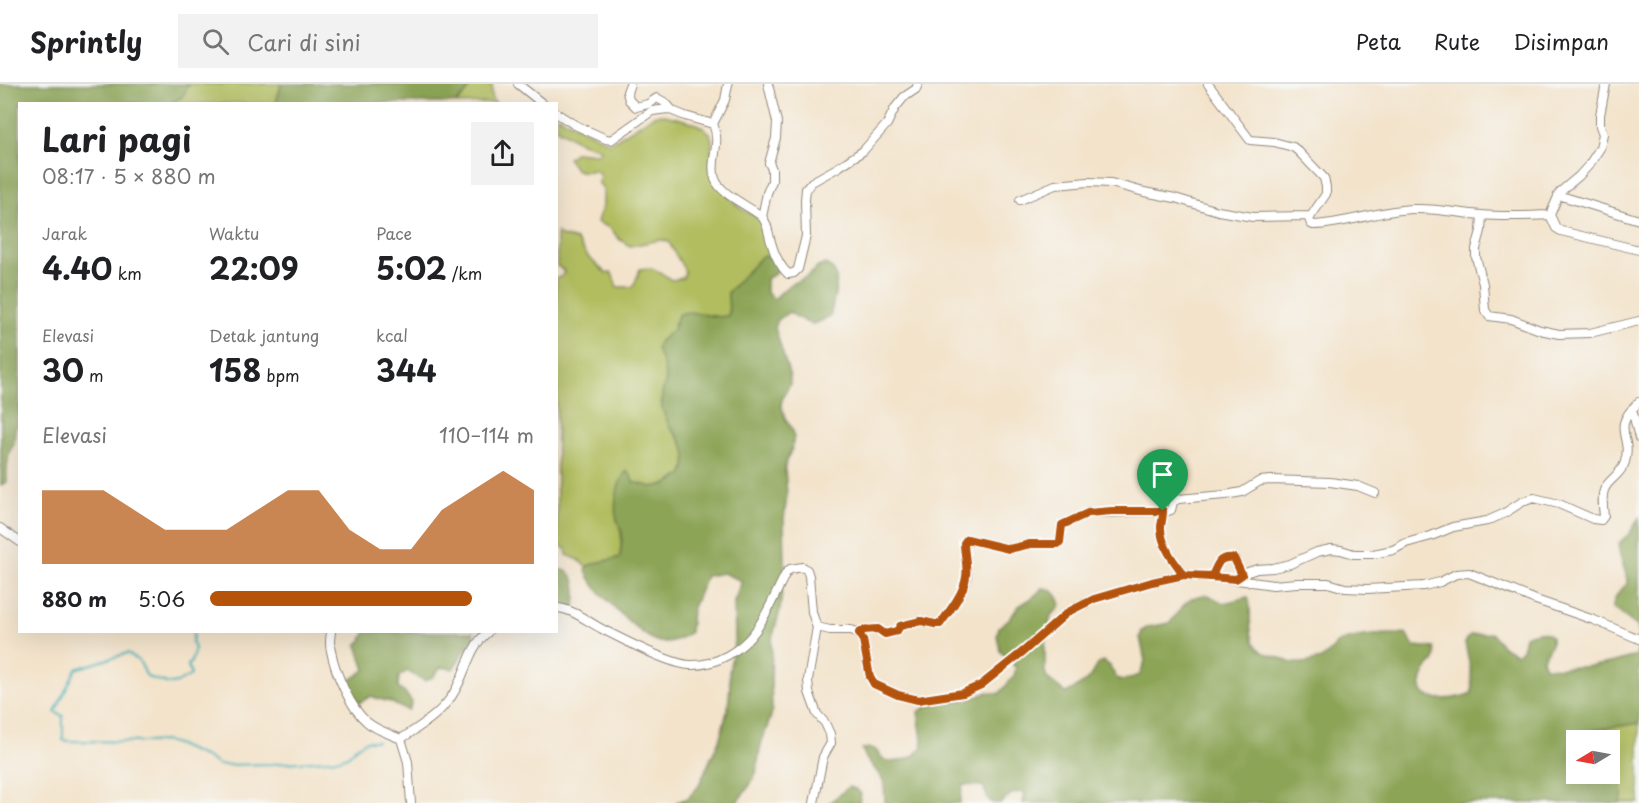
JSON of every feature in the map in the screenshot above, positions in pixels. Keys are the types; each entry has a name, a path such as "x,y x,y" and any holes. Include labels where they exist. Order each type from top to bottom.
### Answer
{"street":[{"path":"518,84 540,102"},
{"path":"630,84 627,92 629,100 636,107 648,104 657,98 666,102 672,110"},
{"path":"728,84 725,100 713,124 717,138 714,161 715,179 735,200 762,217 771,245 788,274 798,269 806,236 804,200 806,189 812,182 863,151 887,124 899,102 916,89 918,84"},
{"path":"762,217 772,181 772,169 769,163 776,138 777,122 768,84"},
{"path":"1208,84 1250,140 1274,142 1293,147 1324,178 1326,195 1309,219 1311,224 1319,225 1399,210 1427,209 1482,215 1550,214"},
{"path":"1606,84 1600,115 1603,134 1600,148 1589,165 1558,195 1550,214 1556,228 1561,231 1639,250"},
{"path":"558,114 606,140 611,140 626,131 652,111 664,109 713,124"},
{"path":"1020,200 1055,185 1111,183 1218,211 1253,217 1311,216"},
{"path":"1558,195 1639,220"},
{"path":"1482,215 1476,257 1483,284 1485,310 1489,316 1511,319 1540,330 1559,334 1590,333 1639,321"},
{"path":"1239,577 1257,569 1290,564 1317,552 1331,549 1354,554 1373,554 1392,550 1453,527 1487,521 1534,498 1559,504 1593,519 1601,520 1604,516 1605,486 1618,475 1626,460 1623,427 1626,416 1639,402"},
{"path":"1632,409 1639,438"},
{"path":"859,633 864,630 878,629 885,634 897,631 900,626 921,621 940,624 950,611 966,580 967,563 964,543 967,539 1009,549 1030,544 1058,544 1062,525 1088,513 1171,510 1173,502 1178,500 1242,492 1260,481 1330,482 1358,486 1375,494"},
{"path":"1163,511 1161,526 1165,543 1170,557 1184,575"},
{"path":"0,528 18,541"},
{"path":"1212,576 1220,560 1231,557 1237,561 1239,577"},
{"path":"558,608 567,609 616,637 677,663 700,665 725,656 743,645 760,624 786,573 790,569 800,567 807,570 812,612 818,627 808,680 809,692 817,714 825,723 830,734 831,743 822,757 814,803"},
{"path":"818,627 830,630 851,630 859,633 863,640 870,677 874,684 898,695 918,700 963,693 981,685 1068,612 1094,599 1184,575 1239,577 1273,585 1328,583 1346,588 1367,589 1424,586 1440,582 1456,574 1469,573 1639,639"},
{"path":"331,633 331,653 356,711 369,723 401,740 408,762 411,803"},
{"path":"401,740 437,714 456,689 478,641 487,633"}],"green space":[{"path":"0,84 189,84 182,97 172,102 18,102 18,424 9,453 7,482 1,485"},
{"path":"189,84 281,85 276,102 173,102 182,97"},
{"path":"280,84 469,85 467,92 457,102 276,102"},
{"path":"492,84 492,99 495,102 458,102 467,92 469,85"},
{"path":"660,114 680,119 693,123 710,133 712,140 711,169 730,199 760,221 764,227 772,257 728,292 729,315 723,318 710,315 674,323 673,330 660,341 666,380 661,401 670,428 684,447 685,468 682,475 667,484 652,487 633,482 631,476 617,518 621,532 620,557 586,567 579,560 567,555 566,549 558,544 558,278 565,271 558,267 558,233 576,240 589,258 606,273 612,273 617,287 632,287 640,269 654,269 671,280 683,278 685,271 668,241 660,240 630,246 619,239 610,228 597,222 603,201 603,188 598,183 600,176 596,170 579,171 573,167 568,158 576,152 597,154 600,149 582,143 558,130 558,117 610,143"},
{"path":"762,256 772,257 779,269 766,279 766,292 774,299 789,285 807,277 825,264 835,273 836,280 831,315 818,323 810,324 789,312 778,320 775,328 790,377 790,384 781,404 794,435 785,469 787,495 784,519 785,563 780,610 772,639 771,716 761,744 756,773 736,803 675,803 688,798 698,787 720,738 728,708 729,672 735,639 734,602 742,581 723,573 706,576 692,610 690,632 676,640 659,642 642,632 610,603 593,583 586,567 620,557 622,533 617,520 616,501 618,487 627,471 633,482 652,487 667,484 682,475 685,468 684,447 670,428 662,409 662,394 666,380 663,364 656,349 660,341 673,330 678,315 690,312 716,317 729,315 728,292"},
{"path":"1639,518 1639,723 1598,730 1566,730 1566,784 1620,784 1620,777 1621,803 1023,803 1025,793 1018,792 1001,803 993,803 988,799 983,786 963,785 960,803 885,803 884,782 867,760 862,749 875,749 881,757 888,761 907,759 923,746 918,712 930,705 952,703 988,692 999,694 1014,676 1016,668 1000,651 997,635 999,627 1019,606 1043,588 1055,594 1061,606 1051,616 1045,643 1045,672 1047,678 1066,693 1086,681 1096,667 1104,661 1110,666 1116,678 1124,680 1140,675 1145,661 1140,637 1142,631 1148,627 1170,623 1186,603 1203,595 1224,603 1248,597 1254,642 1266,653 1291,663 1321,659 1339,642 1349,639 1374,635 1406,634 1414,646 1434,648 1435,659 1424,674 1421,687 1428,697 1434,698 1453,698 1472,693 1471,672 1465,643 1470,635 1491,633 1504,647 1516,654 1522,650 1525,636 1545,632 1551,636 1551,644 1542,660 1545,667 1592,666 1626,659 1637,655 1638,627 1613,608 1613,604 1617,595 1627,584 1619,543 1630,533"},
{"path":"558,569 573,577 576,590 575,607 558,606"},
{"path":"365,633 473,633 474,636 453,669 441,667 433,677 425,681 407,671 399,676 398,688 412,702 409,710 371,696 359,703 346,683 365,670 357,645"},
{"path":"1639,723 1639,803 1621,803 1620,730 1596,730"},
{"path":"849,787 861,794 859,803 829,803"}],"waterway":[{"path":"194,633 192,642 195,648 188,665 191,675 177,683 170,684 150,678 146,675 140,662 128,653 76,669 55,712 63,716 63,740 165,741 208,758 219,765 340,759 349,755 366,741 377,741"}],"route":[{"path":"1163,511 1088,513 1062,525 1058,544 1030,544 1009,549 970,539 964,540 967,563 966,580 953,606 940,624 921,621 900,626 897,631 885,634 878,629 864,630 859,633 863,640 872,681 874,684 909,699 918,700 963,693 981,685 1068,612 1094,599 1184,575 1236,579 1242,575 1237,561 1231,557 1220,560 1212,576 1184,575 1170,557 1162,536 1163,511"}]}
